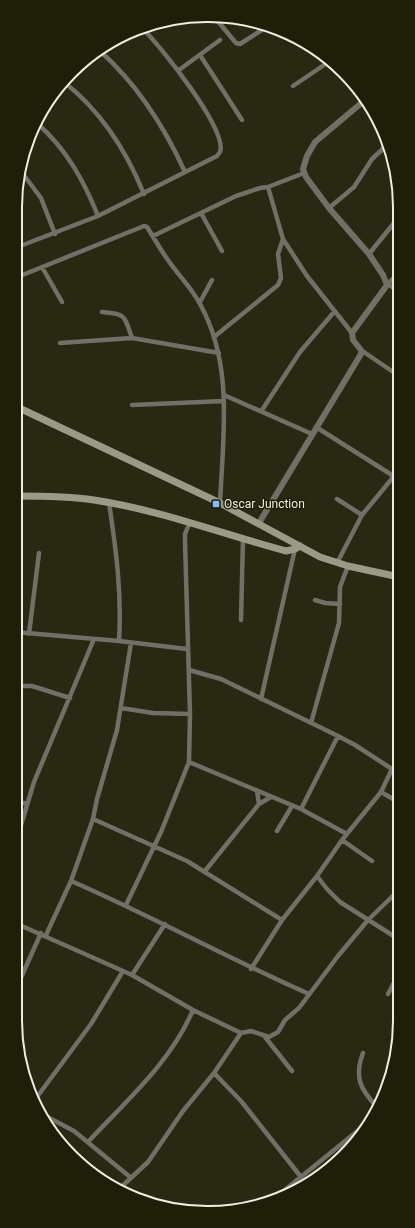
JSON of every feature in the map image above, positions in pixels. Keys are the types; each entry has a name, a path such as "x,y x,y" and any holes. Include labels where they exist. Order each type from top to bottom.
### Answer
{"main road":[{"path":"22,409 260,523 298,548 337,563 393,576"},
{"path":"22,496 62,497 109,503 190,522 286,551 298,548"}],"street":[{"path":"218,22 236,43 240,44 262,30"},
{"path":"22,246 98,216 217,156 221,151 221,145 210,119 179,70 166,53 146,33"},
{"path":"179,70 220,40"},
{"path":"103,54 129,81 149,106 168,138 185,172"},
{"path":"200,54 242,120"},
{"path":"293,86 325,64"},
{"path":"68,85 87,102 115,137 131,165 144,194"},
{"path":"361,103 315,142 307,156 304,173 329,208 369,254 383,275 387,284 393,288"},
{"path":"40,127 69,158 88,190 98,216"},
{"path":"329,208 354,187 372,159 383,149"},
{"path":"153,236 244,192 268,187 304,173"},
{"path":"25,177 41,198 55,234"},
{"path":"268,187 283,239 307,276 352,333 354,342 361,350 393,372"},
{"path":"201,213 222,251"},
{"path":"369,254 393,224"},
{"path":"22,275 147,226 168,260 187,282 200,302 208,318 219,354 224,398 220,503"},
{"path":"214,337 278,285 281,278 278,254 283,239"},
{"path":"42,267 62,302"},
{"path":"352,333 387,284 393,278"},
{"path":"200,302 212,280"},
{"path":"102,312 119,313 123,316 132,338"},
{"path":"262,410 300,352 334,312"},
{"path":"60,343 132,338 219,354"},
{"path":"260,523 316,427 354,366 361,350"},
{"path":"132,405 224,398 262,410 312,434"},
{"path":"316,427 393,476"},
{"path":"337,563 362,515 393,479"},
{"path":"337,499 362,515"},
{"path":"109,503 119,578 119,641"},
{"path":"126,905 154,845 189,762 189,670 184,542 190,522"},
{"path":"241,620 243,539"},
{"path":"261,699 298,548"},
{"path":"28,634 39,553"},
{"path":"311,723 338,629 340,587 348,566"},
{"path":"315,600 340,604"},
{"path":"22,633 119,641 187,649"},
{"path":"22,821 34,782 94,639"},
{"path":"22,977 71,881 94,819 97,799 112,750 121,708 130,643"},
{"path":"189,670 221,679 356,744 392,769 381,792 342,840 317,876 282,920 251,969"},
{"path":"22,686 32,686 70,698"},
{"path":"121,708 153,713 190,714"},
{"path":"301,809 338,736"},
{"path":"189,762 301,809 348,834"},
{"path":"256,791 258,804"},
{"path":"381,792 393,799"},
{"path":"205,871 258,804 271,797"},
{"path":"22,803 27,804"},
{"path":"277,830 292,806"},
{"path":"94,819 154,845 205,871 282,920"},
{"path":"342,840 372,861"},
{"path":"317,876 334,897 393,936"},
{"path":"71,881 165,924 251,969 309,994"},
{"path":"265,1037 275,1035 278,1032 285,1020 297,1011 368,920 393,896"},
{"path":"132,975 165,924"},
{"path":"22,925 132,975 193,1010 241,1033 251,1031 265,1037 292,1071"},
{"path":"38,1096 91,1024 123,971"},
{"path":"388,994 393,984"},
{"path":"88,1142 156,1068 181,1034 193,1010"},
{"path":"122,1185 148,1162 183,1111 214,1073 241,1033"},
{"path":"363,1053 358,1071 360,1085 374,1103"},
{"path":"214,1073 241,1101 301,1177"},
{"path":"50,1118 74,1131 130,1177"},
{"path":"294,1185 301,1177 355,1133"}],"place":[{"name":"Oscar Junction","path":"216,504"}]}
